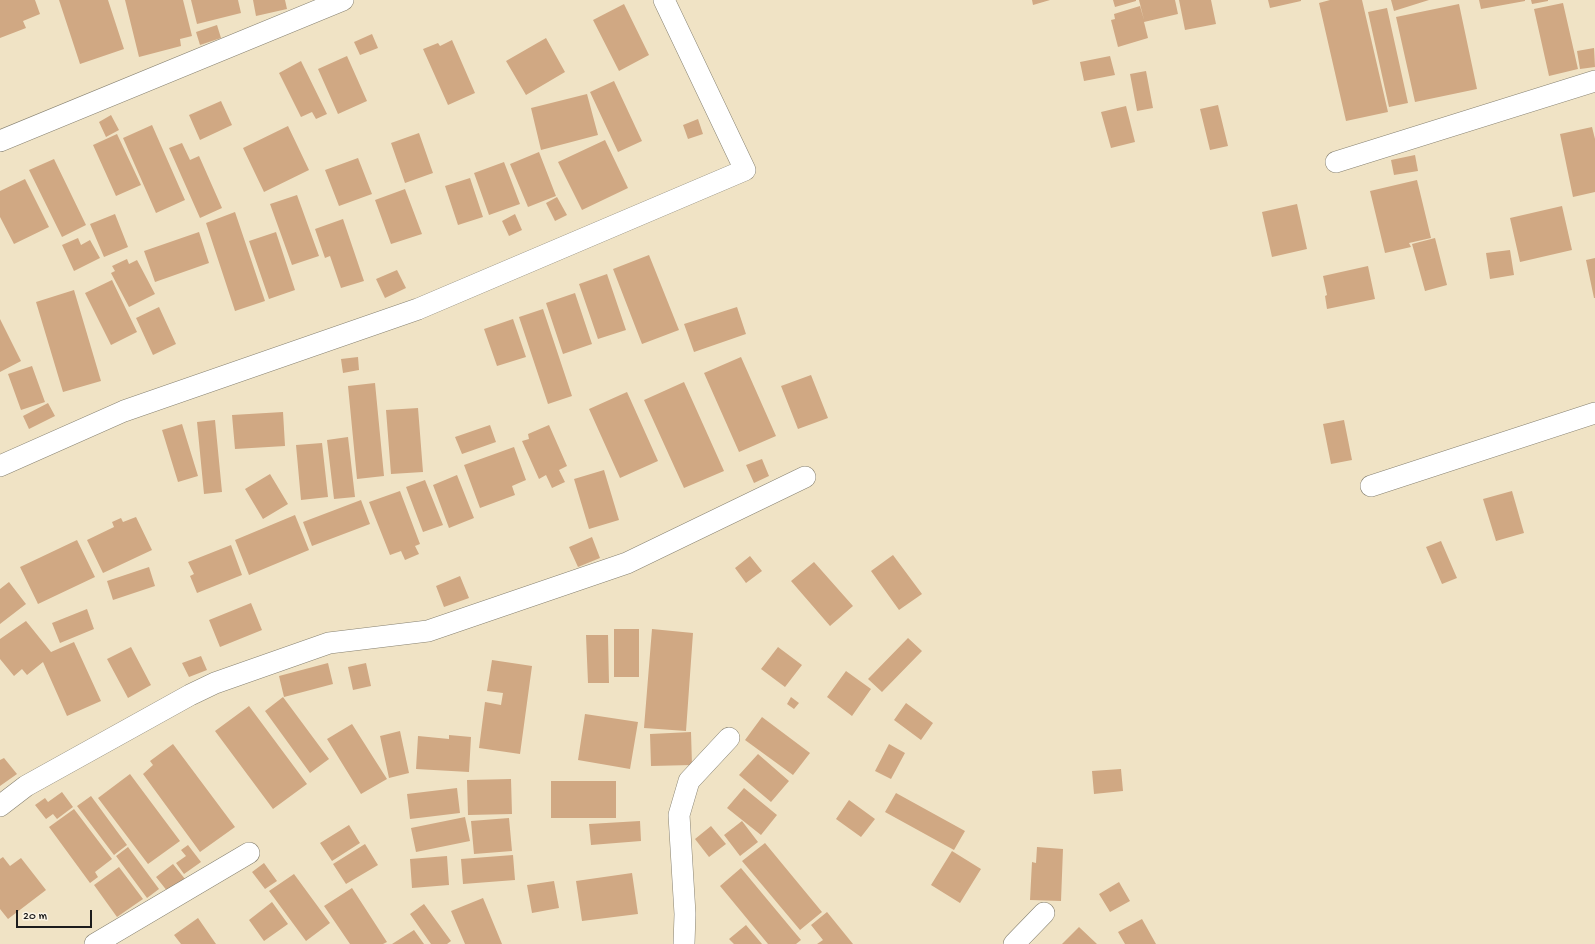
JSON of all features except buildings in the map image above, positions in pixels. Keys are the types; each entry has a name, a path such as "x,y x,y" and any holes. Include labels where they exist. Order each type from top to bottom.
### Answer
{"street":[{"path":"0,141 343,0"},
{"path":"0,466 124,411 418,309 745,170 664,0"},
{"path":"1336,162 1595,81"},
{"path":"1371,486 1595,413"},
{"path":"0,806 26,786 190,695 215,683 329,643 428,631 627,563 805,477"},
{"path":"684,944 685,914 679,815 689,781 729,738"},
{"path":"95,944 249,853"},
{"path":"1014,944 1044,913"}]}
